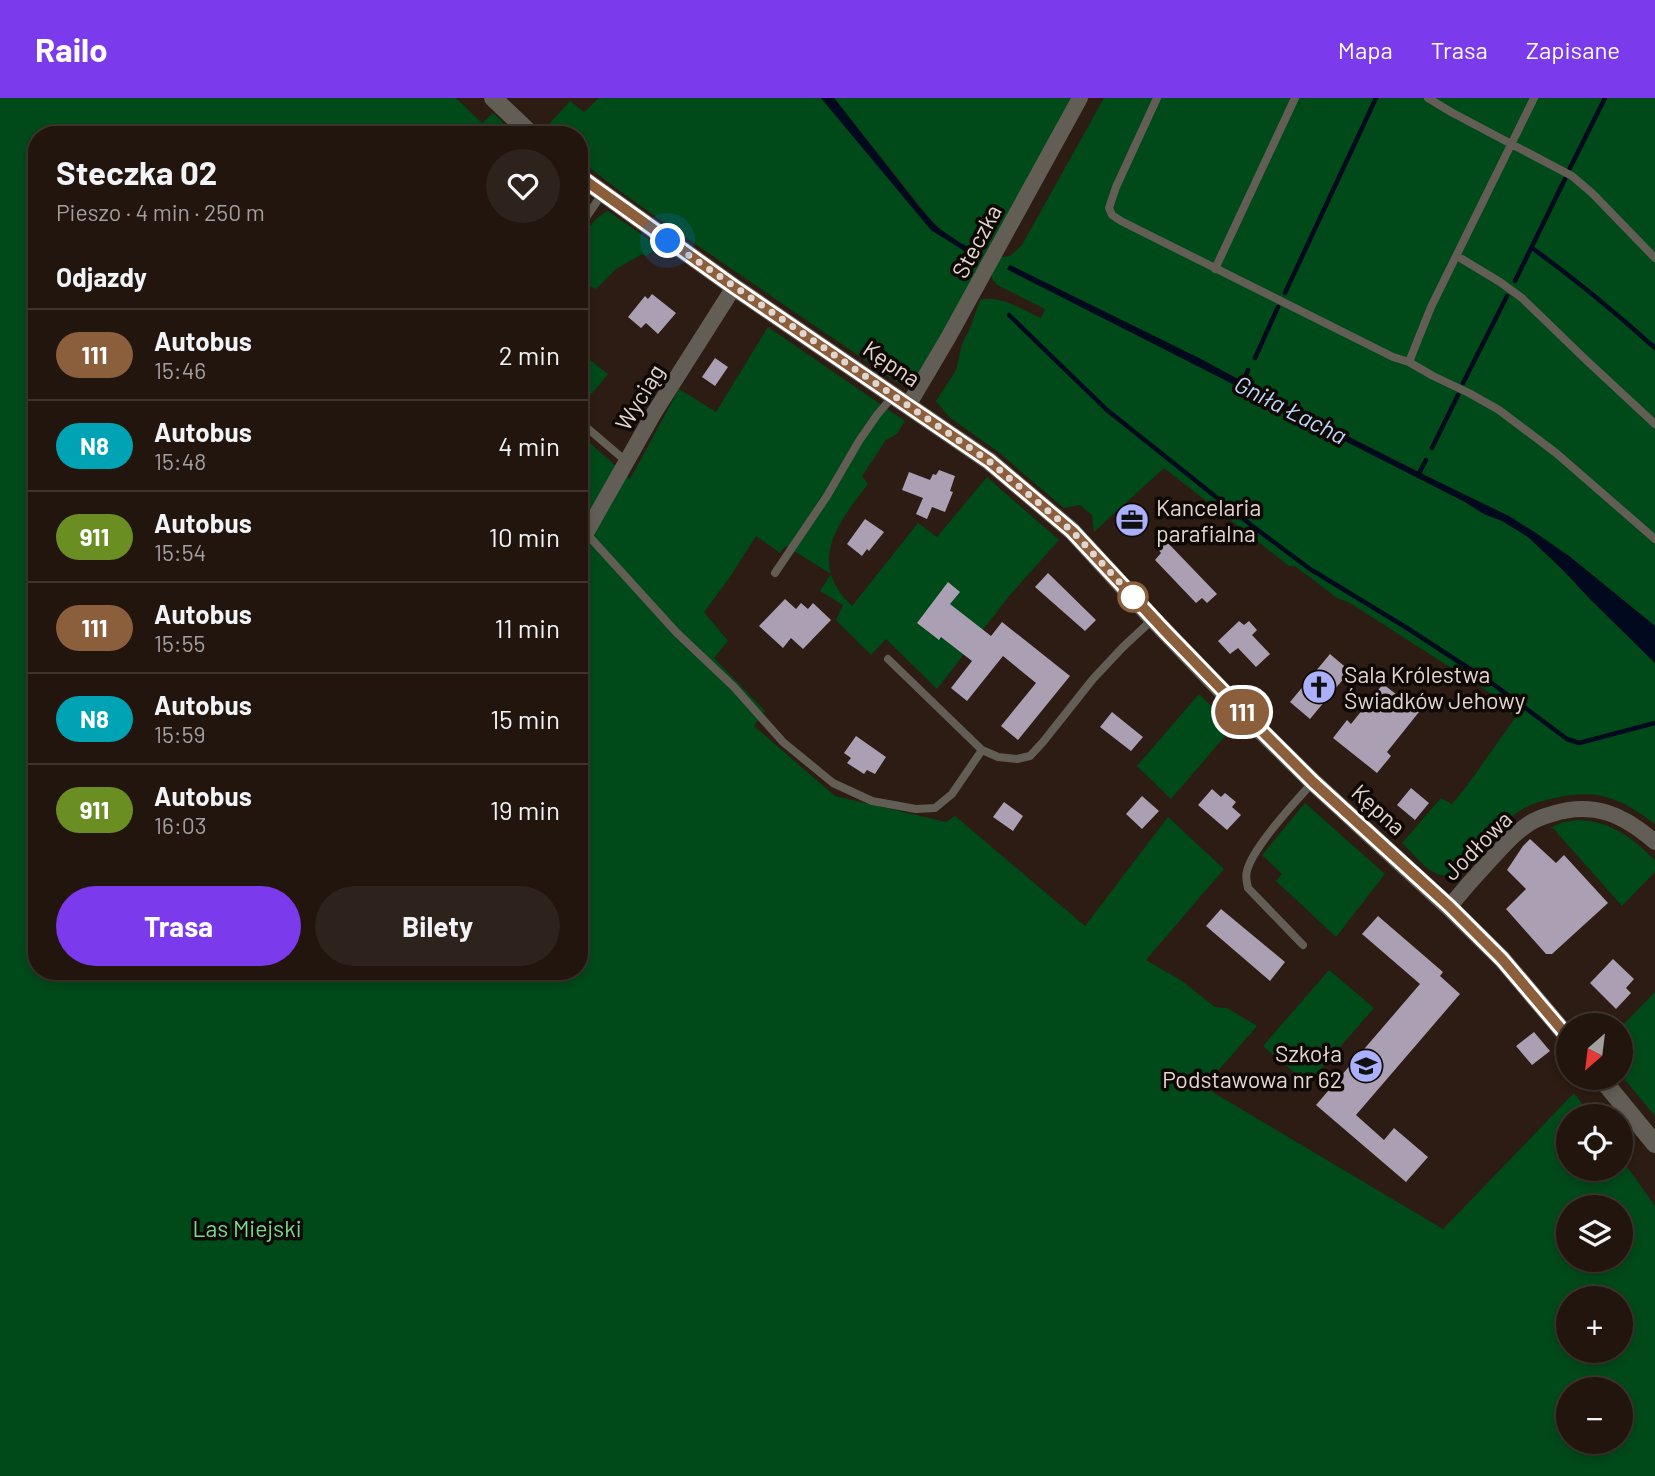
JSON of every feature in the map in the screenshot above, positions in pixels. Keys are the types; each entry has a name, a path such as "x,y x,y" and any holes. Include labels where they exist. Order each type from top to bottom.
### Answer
{"street":[{"path":"493,98 523,126"},
{"name":"Steczka","path":"902,400 961,316 1080,98"},
{"name":"Kępna","path":"588,183 989,461 1072,531 1237,707 1502,959 1556,1023"},
{"name":"Wyciąg","path":"588,530 654,413 734,287"},
{"name":"Jodłowa","path":"1449,906 1509,840 1530,823 1550,814 1588,808 1607,812 1626,820 1655,842"},
{"path":"1611,1090 1655,1144"}],"lane":[{"path":"1157,98 1116,187 1109,208 1112,215 1215,269 1393,357 1409,362 1499,410 1556,453 1655,539"},
{"path":"1215,269 1295,98"},
{"path":"1428,98 1572,176 1655,258"},
{"path":"1409,362 1431,307 1534,98"},
{"path":"588,215 603,194"},
{"path":"1457,256 1522,298 1655,424"},
{"path":"775,573 877,415 902,400"},
{"path":"588,429 627,462"},
{"path":"588,535 676,632 734,687 783,742 833,783 872,801 916,809 935,808 952,794 982,750"},
{"path":"888,659 982,750 999,757 1017,759 1030,756 1044,742 1093,679 1153,619"},
{"path":"1303,945 1248,887 1246,878 1254,853 1313,782"}],"green space":[{"name":"Las Miejski","path":"0,98 456,98 482,123 493,113 507,126 28,126 28,980 588,980 588,441 630,479 679,389 716,412 768,327 905,421 897,434 886,440 862,476 868,484 838,528 829,559 831,574 786,546 780,553 756,536 704,612 728,641 714,658 765,711 754,726 835,796 946,822 955,816 1085,926 1168,817 1224,869 1146,960 1182,981 1215,1007 1227,1008 1257,1026 1204,1087 1443,1229 1556,1112 1556,1181 1633,1181 1633,1175 1655,1206 1655,1476 0,1476"},
{"path":"599,98 821,98 931,230 975,256 972,248 947,235 927,215 834,98 1074,98 938,345 906,385 900,384 701,248 588,166 588,126 548,126 570,101 584,112"},
{"path":"1104,98 1655,98 1655,626 1569,556 1469,497 1278,401 1203,360 1010,265 1007,269 1502,521 1528,537 1655,663 1655,824 1629,807 1606,797 1581,794 1550,799 1515,814 1465,870 1446,876 1430,870 1402,843 1441,798 1452,804 1466,787 1515,718 1504,702 1350,603 1337,598 1295,566 1289,566 1164,468 1094,532 1092,515 1080,505 1064,508 997,451 949,417 936,401 956,370 962,344 980,300 1003,301 1041,318 1045,309 997,285 992,274 1001,257 1010,256 1022,245"},
{"path":"608,211 657,245 655,250 646,256 642,254 616,269 596,289 588,285 588,228"},
{"path":"588,358 608,374 588,398"},
{"path":"987,477 1059,540 1009,596 937,689 886,639 871,655 836,620 843,605 820,591 831,574 838,590 852,606 918,523 937,537"},
{"path":"1199,694 1233,727 1171,799 1137,766"},
{"path":"1305,803 1385,874 1336,937 1276,881 1282,874 1262,855"},
{"path":"1577,820 1600,823 1620,832 1655,860 1655,872 1622,906 1552,827"},
{"path":"1329,970 1374,1008 1308,1084 1263,1046"},
{"path":"1655,992 1655,1116 1633,1089 1633,1015"},
{"path":"1574,1093 1582,1104 1563,1104"}],"water":[{"path":"821,98 834,98 937,227 975,250 977,255 969,254 931,230"},
{"name":"Gniła Łacha","path":"1010,265 1509,516 1569,556 1655,626 1655,663 1528,537 1502,521 1016,274 1007,269"}],"building":[{"path":"652,294 676,313 658,334 646,323 641,328 628,317 645,296 648,299"},
{"path":"715,358 728,367 715,386 702,377"},
{"path":"939,470 955,476 950,491 953,492 945,512 932,507 927,519 916,514 923,498 902,490 909,472 930,480"},
{"name":"Kancelaria parafialna","path":"1133,510 1147,524 1133,537 1119,523"},
{"path":"865,519 884,532 862,556 847,544"},
{"path":"1166,541 1217,594 1207,603 1202,598 1196,603 1155,560 1161,553 1158,549"},
{"path":"1048,573 1096,620 1085,631 1035,587"},
{"path":"948,582 960,592 950,604 991,636 1002,622 1070,676 1018,740 1001,726 1036,683 1003,656 967,701 951,688 972,661 941,637 939,640 917,623"},
{"path":"785,599 796,609 801,603 808,609 813,603 831,620 803,649 791,638 783,648 759,626"},
{"path":"1239,621 1244,625 1249,621 1257,630 1252,635 1270,654 1256,667 1238,648 1230,654 1218,641"},
{"name":"Sala Królestwa Świadków Jehowy","path":"1330,654 1350,671 1310,719 1290,702"},
{"path":"1383,684 1419,712 1387,752 1391,756 1377,773 1333,738 1347,720 1351,724"},
{"path":"1112,712 1143,737 1131,751 1100,727"},
{"path":"856,736 886,757 875,774 867,770 864,774 847,763 851,758 844,753"},
{"path":"1411,788 1429,803 1415,820 1397,805"},
{"path":"1212,789 1221,797 1225,793 1236,802 1232,807 1241,815 1227,830 1198,805"},
{"path":"1142,796 1159,811 1142,829 1126,814"},
{"path":"1004,802 1023,816 1013,831 993,817"},
{"path":"1530,839 1556,863 1564,855 1608,903 1552,954 1546,954 1506,909 1526,889 1507,870"},
{"path":"1221,909 1285,962 1270,981 1206,926"},
{"path":"1378,916 1443,972 1440,976 1460,994 1356,1115 1384,1140 1394,1128 1428,1157 1406,1182 1316,1105 1420,984 1362,934"},
{"path":"1613,959 1634,979 1626,988 1631,993 1616,1009 1590,983"},
{"path":"1534,1032 1550,1051 1532,1065 1516,1046"}],"waterway":[{"path":"1285,293 1376,98"},
{"path":"1570,168 1605,98"},
{"path":"1515,281 1565,179"},
{"path":"1532,248 1595,296 1655,348"},
{"path":"1463,383 1507,296"},
{"path":"1255,358 1278,307"},
{"path":"1009,315 1107,410 1255,528 1310,569 1493,684 1567,739 1579,743 1655,723"},
{"path":"1242,384 1248,370"},
{"path":"1432,448 1458,395"},
{"path":"1418,475 1426,460"}],"bus line":[{"name":"111","path":"588,183 734,287 989,461 1072,531 1166,632 1313,782 1449,906 1502,959 1556,1022"}],"place":[{"name":"Kancelaria parafialna","path":"1132,520"},
{"name":"Sala Królestwa Świadków Jehowy","path":"1319,687"},
{"name":"Szkoła Podstawowa nr 62","path":"1366,1066"}],"route":[{"path":"668,241 989,461 1072,531 1137,601 1133,597"}]}
